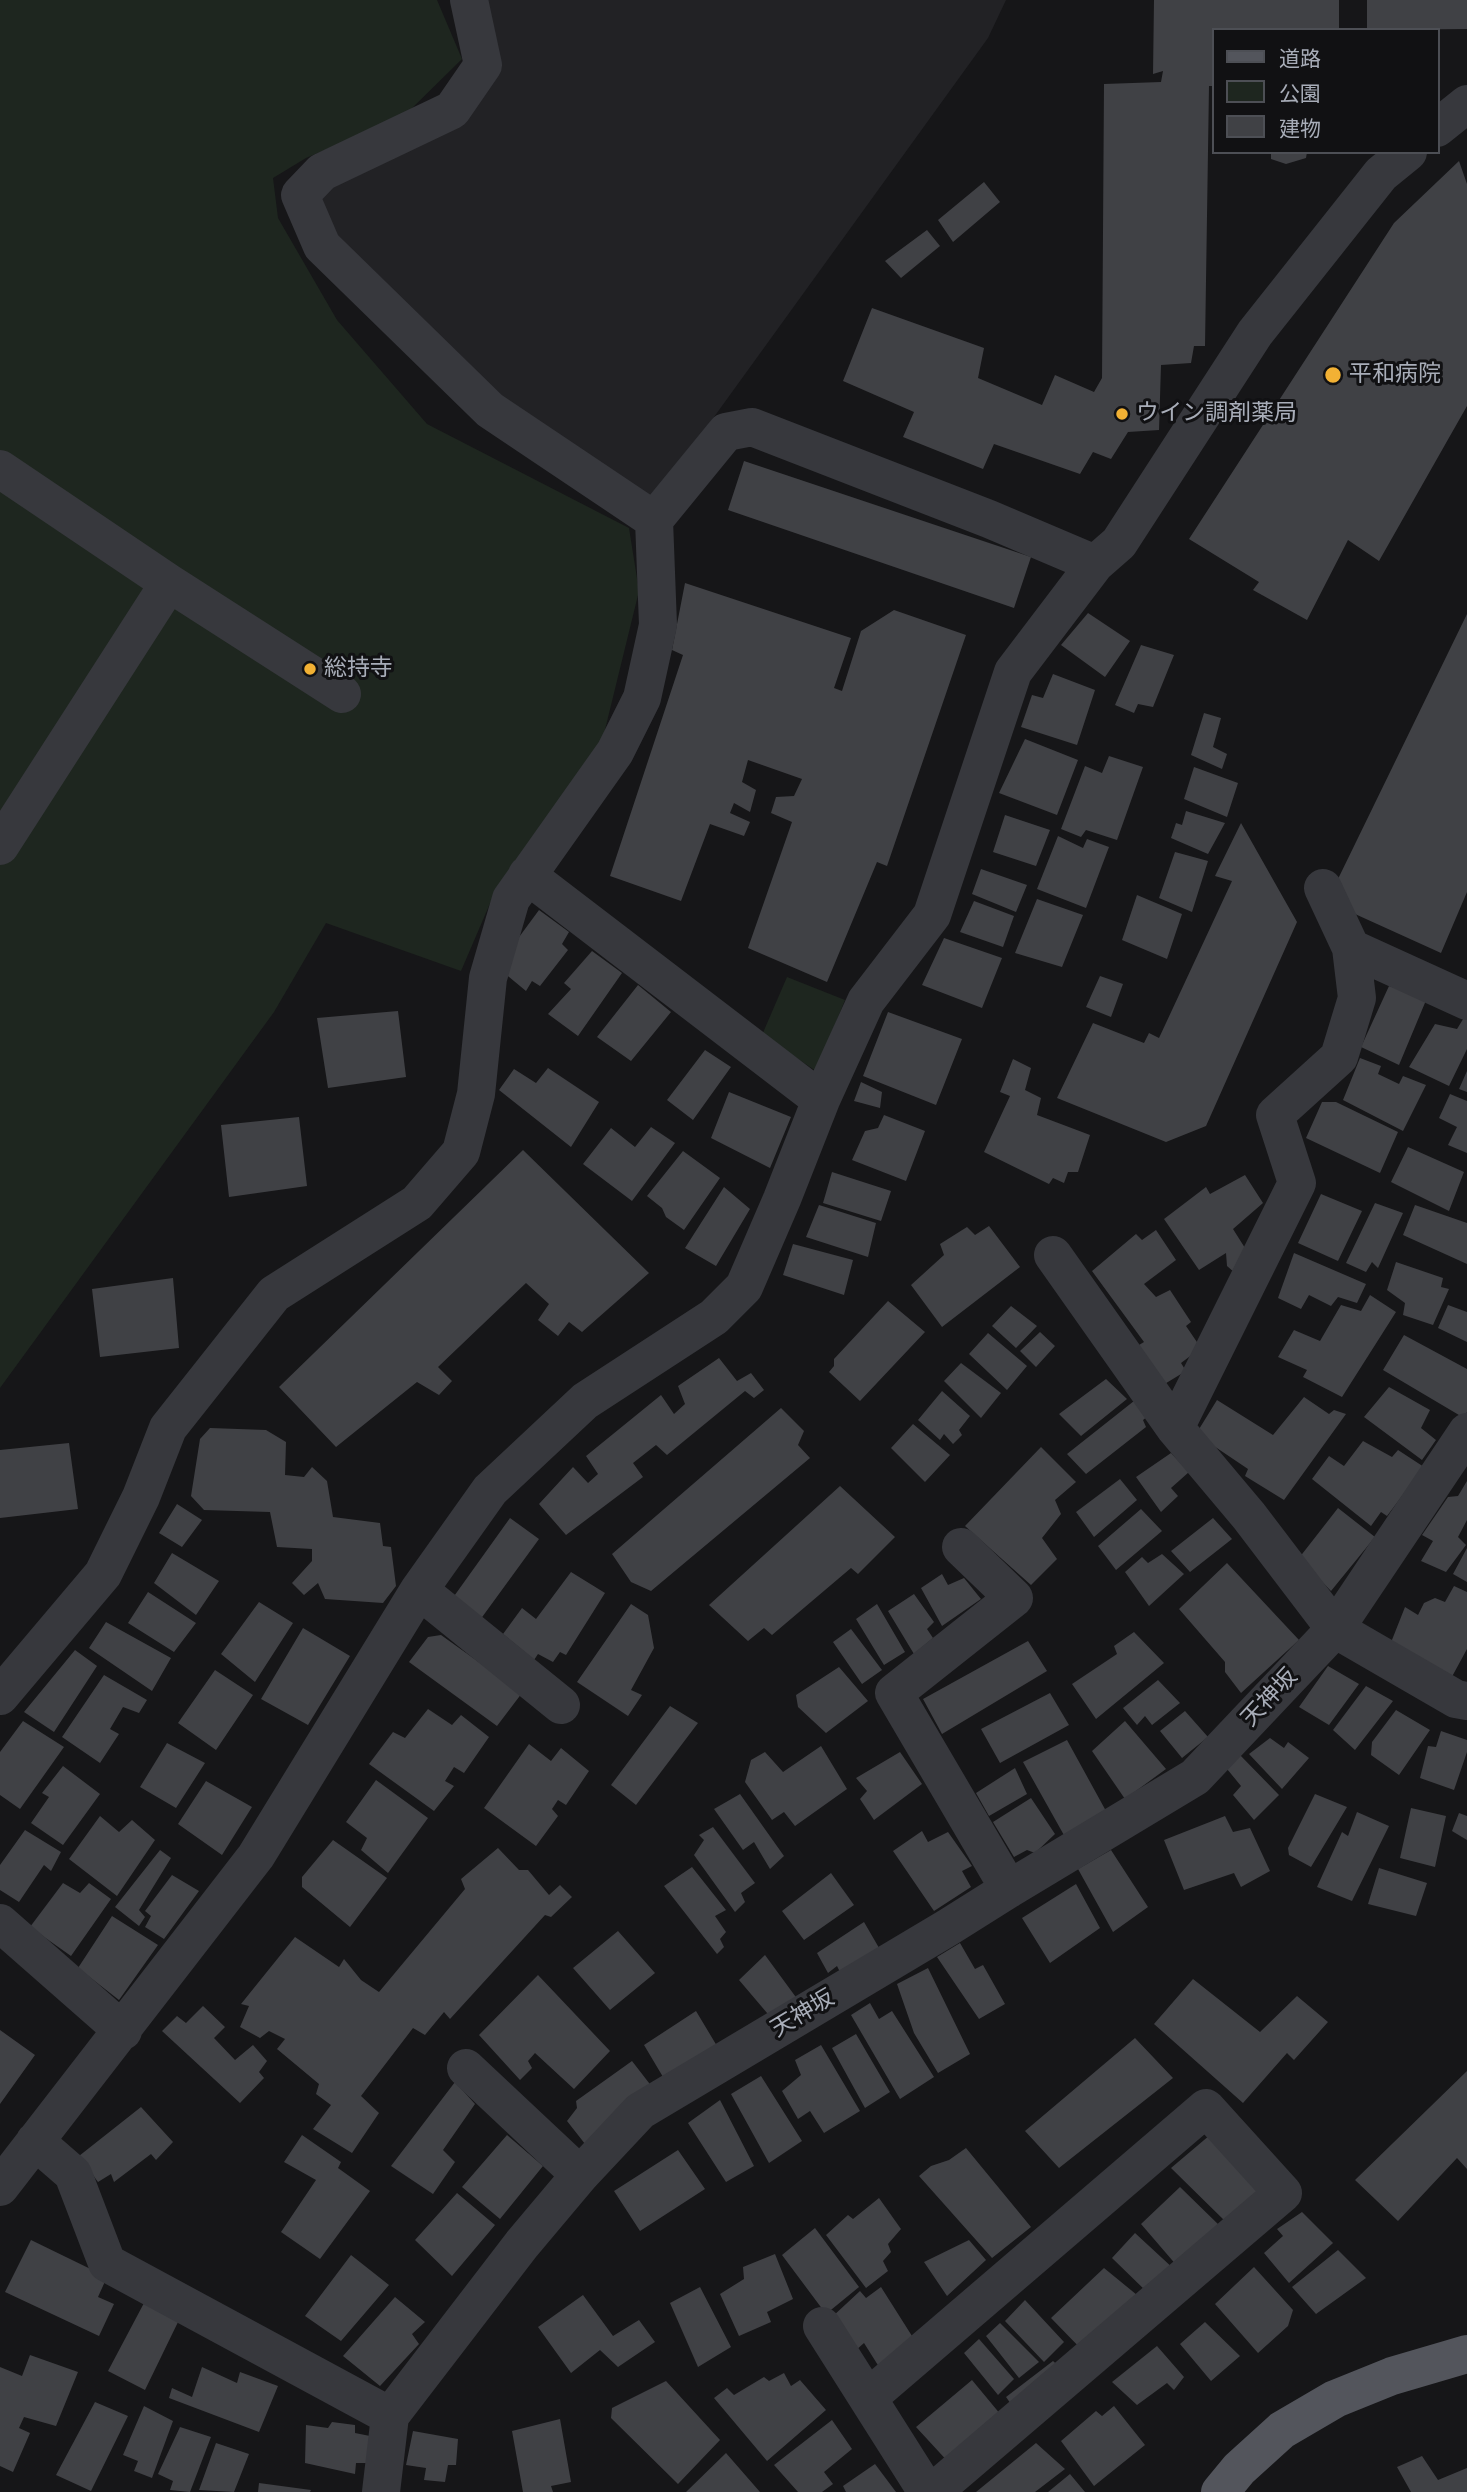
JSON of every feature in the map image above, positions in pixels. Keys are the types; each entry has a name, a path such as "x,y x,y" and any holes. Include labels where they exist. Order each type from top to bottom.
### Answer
{"main road":[{"path":"1236,2484 1282,2430 1335,2399 1392,2376 1467,2354"}],"street":[{"path":"469,0 483,65 452,110 322,172 300,195 322,246 490,410 654,520"},
{"path":"1439,126 1467,104"},
{"path":"0,2187 256,1856 419,1590 490,1490 585,1402 714,1317 744,1287 821,1100 866,1001 932,915 1013,672 1095,564 1119,542 1255,333 1381,174 1406,154"},
{"path":"0,1696 103,1574 141,1497 168,1428 274,1294 417,1203 461,1152 476,1094 488,978 511,900 615,752 642,698 658,625 654,520 726,432 752,427 989,519 1095,564"},
{"path":"0,469 169,583 342,694"},
{"path":"0,846 169,583"},
{"path":"527,875 821,1100"},
{"path":"1175,1428 1297,1183 1275,1115 1339,1057 1356,998 1351,948 1323,888"},
{"path":"1351,948 1467,1000"},
{"path":"1053,1255 1175,1428 1249,1516 1335,1629 1456,1699 1467,1702"},
{"name":"天神坂","path":"390,2416 522,2244 640,2110 1195,1777 1335,1629 1378,1561 1467,1432"},
{"path":"961,1547 1014,1598 894,1693 1009,1889"},
{"path":"419,1590 561,1705"},
{"path":"0,1923 123,2031"},
{"path":"466,2068 580,2175"},
{"path":"869,2397 1206,2108 1283,2193 933,2492"},
{"path":"35,2141 73,2174 107,2263 390,2416 381,2492"},
{"path":"822,2326 927,2492"}],"shaded area":[{"path":"474,0 1006,0 988,38 654,500 496,395 340,243 312,202 327,182 457,128"}],"green space":[{"name":"総持寺","path":"0,0 437,0 462,59 403,117 306,158 273,178 278,218 337,320 427,424 629,528 639,591 601,746 497,887 461,971 326,923 274,1012 0,1388"},
{"path":"787,977 845,1000 816,1071 762,1035"}],"building":[{"path":"1154,0 1339,0 1339,28 1212,28 1205,346 1194,346 1191,363 1161,365 1159,430 1128,432 1111,459 1093,452 1080,474 994,444 983,469 903,437 914,412 843,381 872,308 984,348 978,378 1042,405 1055,375 1094,392 1102,378 1104,84 1161,82 1163,71 1153,74"},
{"path":"1367,0 1467,0 1467,29 1367,28"},
{"path":"1271,154 1307,154 1306,158 1286,164 1271,159"},
{"path":"1459,161 1467,184 1467,406 1379,561 1348,540 1307,620 1253,590 1259,582 1189,539 1394,223"},
{"path":"984,182 1000,202 953,242 938,220"},
{"path":"927,230 940,246 901,278 885,261"},
{"path":"744,461 1031,557 1014,608 728,510"},
{"path":"685,583 851,638 834,688 842,691 861,631 894,610 966,635 887,866 877,862 827,982 748,948 792,822 771,813 776,797 794,796 802,779 748,760 742,782 756,790 750,812 734,803 730,813 750,822 744,836 710,824 681,901 610,876 683,655 672,650"},
{"path":"1088,613 1130,641 1105,677 1061,645"},
{"path":"1467,614 1467,892 1441,953 1355,914 1337,881"},
{"path":"1141,645 1174,655 1153,707 1138,704 1134,713 1115,705"},
{"path":"1053,674 1095,690 1077,745 1021,727 1032,695 1043,698"},
{"path":"1204,713 1221,718 1213,747 1227,754 1222,769 1191,755"},
{"path":"1025,739 1078,760 1057,815 999,793"},
{"path":"1109,756 1143,767 1117,840 1086,830 1081,837 1061,829 1085,766 1102,773"},
{"path":"1194,767 1238,783 1227,817 1184,799"},
{"path":"1186,811 1225,823 1208,854 1171,838 1176,823 1182,825"},
{"path":"1005,815 1050,830 1036,866 993,852"},
{"path":"1241,823 1297,922 1206,1126 1166,1142 1057,1098 1093,1023 1144,1043 1149,1033 1159,1038 1232,881 1215,876"},
{"path":"1058,836 1083,848 1087,839 1109,847 1086,908 1037,889"},
{"path":"1175,852 1208,861 1192,912 1159,898"},
{"path":"981,869 1027,885 1016,912 972,894"},
{"path":"1137,895 1182,914 1167,959 1122,940"},
{"path":"1037,899 1083,915 1062,967 1015,953"},
{"path":"974,901 1014,916 1003,947 960,932"},
{"path":"539,910 569,932 562,944 568,950 540,986 532,981 526,991 497,967"},
{"path":"944,938 1002,958 982,1008 922,985"},
{"path":"592,951 622,973 578,1036 548,1014 571,989 564,983"},
{"path":"1100,976 1123,984 1111,1017 1086,1007"},
{"path":"638,985 671,1012 631,1061 597,1037"},
{"path":"1389,986 1427,998 1399,1065 1361,1047"},
{"path":"398,1011 406,1077 328,1088 317,1018"},
{"path":"888,1012 962,1039 936,1105 863,1076"},
{"path":"1465,1016 1467,1049 1449,1086 1409,1067 1435,1024 1457,1029"},
{"path":"705,1050 731,1067 693,1120 667,1100"},
{"path":"1360,1058 1381,1066 1378,1074 1399,1084 1403,1076 1426,1085 1403,1131 1343,1100"},
{"path":"1013,1059 1031,1068 1025,1090 1041,1098 1037,1115 1090,1135 1078,1172 1068,1172 1064,1183 1053,1178 1049,1184 984,1152 1010,1096 1000,1092"},
{"path":"548,1068 599,1102 571,1147 499,1090 514,1069 536,1083"},
{"path":"1467,1071 1467,1092 1459,1089"},
{"path":"861,1082 882,1092 880,1108 854,1101"},
{"path":"729,1092 791,1117 770,1168 711,1138"},
{"path":"1450,1094 1467,1101 1467,1153 1448,1145 1457,1127 1439,1118"},
{"path":"1322,1102 1336,1102 1398,1132 1380,1173 1306,1138"},
{"path":"884,1115 925,1131 906,1181 852,1160 865,1131 878,1128"},
{"path":"299,1117 307,1186 229,1197 221,1125"},
{"path":"651,1127 675,1143 632,1201 583,1164 611,1128 635,1147"},
{"path":"1408,1147 1464,1172 1449,1211 1391,1182"},
{"path":"523,1150 649,1273 582,1332 569,1322 558,1336 538,1320 549,1304 526,1283 438,1367 452,1381 439,1395 417,1382 336,1447 279,1387"},
{"path":"683,1151 720,1178 684,1230 666,1217 662,1208 647,1196"},
{"path":"832,1172 891,1191 881,1221 823,1203"},
{"path":"1245,1175 1263,1203 1233,1229 1245,1248 1235,1273 1227,1266 1226,1253 1199,1270 1164,1219 1206,1187 1210,1194"},
{"path":"724,1187 750,1209 716,1266 685,1248"},
{"path":"1321,1194 1362,1211 1338,1261 1298,1243"},
{"path":"1375,1203 1403,1213 1378,1268 1372,1262 1366,1272 1346,1263"},
{"path":"819,1205 876,1223 868,1257 806,1237"},
{"path":"1415,1205 1467,1223 1467,1264 1403,1235"},
{"path":"989,1226 1020,1267 942,1327 911,1285 944,1255 940,1244 967,1227 975,1235"},
{"path":"1156,1230 1176,1260 1144,1284 1156,1297 1170,1290 1191,1322 1186,1326 1201,1348 1181,1363 1186,1371 1163,1385 1134,1348 1144,1342 1092,1271 1136,1234 1142,1240"},
{"path":"793,1244 853,1260 844,1295 783,1275"},
{"path":"1294,1253 1366,1284 1357,1303 1338,1297 1331,1306 1309,1295 1301,1309 1278,1298"},
{"path":"1396,1262 1443,1278 1441,1287 1449,1289 1433,1325 1403,1315 1405,1303 1387,1290"},
{"path":"173,1278 179,1348 100,1357 92,1289"},
{"path":"1370,1295 1396,1312 1342,1397 1303,1377 1307,1370 1278,1357 1294,1330 1320,1341 1341,1305 1361,1311"},
{"path":"888,1301 925,1332 860,1401 829,1372 834,1366 834,1359"},
{"path":"1448,1305 1467,1312 1467,1342 1438,1328"},
{"path":"1011,1306 1037,1326 1016,1348 992,1326"},
{"path":"1040,1332 1055,1346 1036,1367 1020,1351"},
{"path":"988,1333 1027,1366 1007,1390 969,1354"},
{"path":"1404,1335 1467,1369 1467,1412 1464,1418 1383,1370"},
{"path":"719,1358 737,1381 751,1373 764,1390 754,1398 745,1391 667,1455 656,1445 633,1463 643,1477 566,1535 539,1504 573,1467 588,1483 598,1474 586,1456 661,1395 674,1414 685,1404 678,1386"},
{"path":"961,1363 1001,1393 981,1418 944,1381"},
{"path":"1106,1379 1127,1399 1081,1436 1059,1414"},
{"path":"1389,1387 1430,1410 1421,1428 1436,1440 1422,1460 1364,1417"},
{"path":"942,1391 970,1416 959,1430 962,1435 953,1444 944,1434 940,1440 918,1420"},
{"path":"1139,1397 1152,1413 1143,1420 1146,1427 1086,1474 1067,1454"},
{"path":"1304,1397 1329,1414 1334,1410 1346,1414 1284,1500 1245,1476 1248,1469 1196,1434 1217,1400 1273,1435"},
{"path":"781,1408 804,1431 798,1445 810,1458 651,1591 631,1582 612,1554"},
{"path":"913,1424 950,1455 925,1482 891,1448"},
{"path":"210,1428 266,1430 286,1442 285,1475 304,1477 312,1467 327,1481 333,1517 380,1523 383,1546 391,1547 396,1586 383,1603 325,1599 318,1583 304,1595 292,1583 312,1561 312,1549 277,1547 270,1512 204,1510 191,1496 200,1439"},
{"path":"1363,1441 1392,1457 1398,1450 1424,1467 1387,1516 1381,1512 1371,1526 1312,1479 1329,1456 1344,1466"},
{"path":"69,1443 78,1509 0,1518 0,1450"},
{"path":"1041,1447 1076,1482 1055,1500 1061,1514 1042,1538 1057,1559 1031,1585 965,1526"},
{"path":"1171,1453 1189,1472 1171,1488 1178,1496 1161,1512 1136,1477"},
{"path":"1120,1479 1137,1500 1094,1537 1076,1512"},
{"path":"1467,1481 1467,1520 1458,1537 1466,1545 1446,1572 1421,1561 1433,1541 1422,1535 1448,1497 1458,1496"},
{"path":"840,1486 895,1537 858,1574 851,1568 772,1635 764,1628 748,1641 709,1605"},
{"path":"177,1504 202,1520 182,1547 159,1533"},
{"path":"1338,1508 1375,1537 1331,1591 1299,1558"},
{"path":"1141,1509 1162,1531 1116,1570 1098,1546"},
{"path":"510,1518 539,1539 480,1620 452,1599"},
{"path":"1213,1518 1232,1539 1190,1572 1171,1551"},
{"path":"1467,1548 1467,1582 1453,1574"},
{"path":"172,1553 219,1581 196,1615 154,1583"},
{"path":"1162,1554 1184,1574 1149,1606 1125,1572 1142,1557 1148,1563"},
{"path":"1227,1563 1299,1640 1241,1693 1225,1672 1225,1662 1179,1609"},
{"path":"571,1572 605,1593 566,1655 560,1652 553,1662 538,1654 534,1660 503,1634 522,1608 536,1619"},
{"path":"942,1574 948,1585 964,1578 981,1599 942,1626 921,1588"},
{"path":"1454,1586 1467,1592 1467,1649 1448,1684 1388,1650 1405,1607 1418,1615 1424,1603 1435,1598 1445,1602"},
{"path":"148,1592 196,1623 174,1652 128,1623"},
{"path":"914,1594 934,1622 927,1629 933,1638 914,1654 888,1611"},
{"path":"259,1602 293,1623 255,1682 221,1654"},
{"path":"631,1604 648,1615 654,1648 631,1690 642,1695 628,1716 577,1682"},
{"path":"877,1604 905,1652 884,1665 856,1619"},
{"path":"106,1622 171,1658 152,1691 89,1648"},
{"path":"303,1628 350,1656 308,1725 261,1699"},
{"path":"851,1629 882,1670 862,1684 833,1642"},
{"path":"1134,1632 1164,1663 1096,1719 1072,1684 1117,1654 1114,1646"},
{"path":"441,1635 522,1693 497,1726 409,1662 428,1637"},
{"path":"1028,1641 1047,1671 942,1734 923,1699"},
{"path":"75,1650 97,1666 54,1732 24,1712"},
{"path":"1328,1666 1359,1684 1329,1725 1299,1707"},
{"path":"839,1667 868,1701 826,1733 798,1707 796,1695"},
{"path":"215,1670 253,1695 216,1750 178,1723"},
{"path":"104,1675 147,1700 139,1713 123,1707 110,1729 119,1734 100,1763 62,1737"},
{"path":"1158,1680 1180,1703 1152,1725 1145,1716 1137,1725 1123,1708"},
{"path":"1366,1686 1393,1701 1355,1750 1333,1730"},
{"path":"1050,1693 1069,1725 1000,1763 981,1729"},
{"path":"670,1706 698,1723 636,1805 611,1785"},
{"path":"428,1709 452,1725 461,1715 489,1737 464,1773 454,1767 445,1781 454,1786 434,1811 369,1764 393,1732 405,1738"},
{"path":"1396,1710 1430,1730 1399,1775 1371,1755 1372,1742"},
{"path":"1185,1711 1208,1737 1182,1758 1160,1731"},
{"path":"23,1721 64,1747 20,1809 0,1795 0,1752"},
{"path":"1125,1721 1166,1769 1125,1799 1092,1751"},
{"path":"1441,1731 1467,1740 1467,1752 1454,1790 1420,1778 1428,1746 1436,1747"},
{"path":"1270,1738 1284,1748 1288,1742 1309,1758 1282,1789 1249,1754"},
{"path":"1067,1740 1106,1811 1065,1837 1023,1762"},
{"path":"167,1743 205,1763 176,1808 140,1787"},
{"path":"529,1744 551,1761 561,1748 589,1771 566,1805 558,1800 552,1809 558,1816 536,1846 484,1808"},
{"path":"821,1746 847,1789 795,1826 784,1812 772,1820 745,1782 751,1760 765,1752 783,1772"},
{"path":"900,1752 922,1784 874,1820 860,1799 867,1791 856,1778"},
{"path":"1240,1755 1279,1795 1254,1820 1233,1795 1241,1786 1227,1769"},
{"path":"63,1766 100,1794 63,1845 31,1823 49,1797 42,1793"},
{"path":"1015,1768 1027,1794 989,1816 976,1793"},
{"path":"376,1780 428,1818 388,1873 361,1850 367,1838 346,1822"},
{"path":"206,1781 252,1807 222,1855 178,1824"},
{"path":"740,1794 784,1856 770,1869 754,1842 743,1850 714,1809"},
{"path":"1315,1794 1347,1807 1311,1867 1289,1855 1288,1848"},
{"path":"1031,1798 1055,1834 1035,1853 1027,1850 1014,1857 993,1822"},
{"path":"1411,1808 1446,1816 1435,1867 1400,1858"},
{"path":"1357,1812 1389,1826 1352,1901 1317,1887 1342,1832 1348,1836"},
{"path":"1459,1813 1467,1816 1467,1840 1452,1831"},
{"path":"100,1816 119,1832 132,1820 155,1840 117,1896 69,1859"},
{"path":"1225,1816 1233,1832 1250,1828 1270,1871 1241,1887 1234,1873 1184,1890 1164,1840"},
{"path":"713,1827 755,1883 741,1893 745,1902 735,1912 694,1855 704,1840 699,1835"},
{"path":"25,1830 61,1852 51,1871 44,1865 19,1902 0,1890 0,1865"},
{"path":"922,1831 928,1842 948,1832 972,1866 962,1871 971,1887 934,1911 893,1851"},
{"path":"333,1840 387,1878 350,1927 302,1887 302,1877"},
{"path":"498,1848 519,1870 528,1870 549,1895 560,1885 572,1897 551,1917 545,1915 450,2019 444,2012 425,2035 413,2028 361,2096 379,2113 352,2153 313,2129 331,2105 316,2094 319,2084 277,2049 285,2039 269,2031 260,2038 240,2027 249,2006 241,2004 295,1937 339,1967 344,1959 361,1980 379,1992 465,1889 461,1879"},
{"path":"160,1850 171,1858 139,1910 145,1917 139,1926 115,1907"},
{"path":"1111,1850 1148,1907 1113,1932 1078,1869"},
{"path":"692,1867 726,1910 715,1916 726,1932 720,1939 724,1947 717,1954 664,1886"},
{"path":"1379,1868 1427,1883 1416,1916 1368,1904"},
{"path":"831,1873 854,1905 804,1940 782,1911"},
{"path":"172,1875 199,1891 164,1939 145,1927 151,1916 145,1911"},
{"path":"63,1883 80,1893 89,1883 111,1899 71,1956 30,1927"},
{"path":"1076,1884 1100,1928 1050,1963 1022,1918"},
{"path":"112,1916 158,1945 119,2000 78,1968"},
{"path":"864,1922 882,1953 843,1978 837,1966 828,1973 817,1953"},
{"path":"618,1931 655,1973 610,2010 573,1968"},
{"path":"960,1943 975,1969 983,1965 1005,2004 979,2019 937,1957"},
{"path":"765,1955 798,2000 773,2020 739,1980"},
{"path":"928,1968 970,2054 938,2073 914,2033 897,1984"},
{"path":"538,1975 610,2051 574,2089 535,2053 528,2061 532,2068 520,2080 479,2035"},
{"path":"1193,1979 1260,2032 1297,1996 1328,2022 1294,2060 1287,2053 1243,2103 1154,2024"},
{"path":"870,2003 879,2019 892,2011 934,2077 900,2099 851,2015"},
{"path":"203,2006 225,2027 214,2038 235,2060 253,2045 267,2061 259,2072 264,2078 240,2103 162,2031 177,2016 186,2023"},
{"path":"696,2011 720,2051 666,2082 644,2045"},
{"path":"0,2030 35,2055 0,2104"},
{"path":"856,2034 890,2092 865,2108 832,2048"},
{"path":"1135,2038 1173,2078 1059,2168 1025,2131"},
{"path":"821,2045 860,2111 824,2133 810,2111 798,2119 782,2091 801,2075 795,2060"},
{"path":"632,2061 656,2092 589,2149 567,2121 577,2108 576,2101"},
{"path":"1467,2071 1467,2169 1457,2158 1398,2221 1355,2180"},
{"path":"761,2076 802,2141 769,2163 731,2094"},
{"path":"455,2082 475,2104 443,2150 455,2162 433,2194 391,2166"},
{"path":"720,2100 754,2166 726,2182 688,2123"},
{"path":"141,2107 173,2142 156,2160 151,2154 114,2182 111,2174 98,2182 79,2156"},
{"path":"302,2135 341,2162 338,2168 370,2191 320,2259 281,2232 316,2180 284,2162"},
{"path":"507,2135 543,2166 500,2219 462,2187"},
{"path":"1210,2135 1263,2187 1227,2223 1171,2168"},
{"path":"966,2148 1031,2227 992,2258 919,2176 931,2166 949,2160"},
{"path":"678,2150 705,2189 640,2231 614,2191"},
{"path":"1180,2187 1221,2227 1178,2267 1141,2224"},
{"path":"457,2193 495,2225 452,2276 415,2240"},
{"path":"879,2198 901,2229 888,2244 891,2252 883,2261 888,2271 866,2288 826,2235 848,2215 853,2219"},
{"path":"1302,2212 1333,2243 1289,2283 1264,2253 1283,2236 1277,2229"},
{"path":"815,2228 859,2287 826,2314 782,2255"},
{"path":"1135,2233 1175,2270 1148,2293 1112,2258"},
{"path":"31,2240 107,2277 98,2297 114,2304 99,2336 5,2292"},
{"path":"969,2240 986,2260 947,2296 924,2262"},
{"path":"1338,2250 1366,2278 1316,2314 1292,2287"},
{"path":"775,2254 793,2299 767,2312 771,2322 739,2336 720,2294 744,2279 743,2267"},
{"path":"351,2255 389,2285 341,2341 305,2316"},
{"path":"1254,2267 1293,2310 1288,2326 1258,2353 1215,2304"},
{"path":"1104,2268 1137,2295 1085,2353 1051,2318"},
{"path":"700,2287 731,2347 698,2367 670,2303"},
{"path":"881,2287 912,2336 881,2370 864,2343 855,2351 832,2317 860,2291 866,2298"},
{"path":"583,2295 613,2336 639,2320 655,2342 618,2367 600,2350 571,2373 538,2327"},
{"path":"395,2297 425,2322 412,2334 419,2344 380,2386 343,2356"},
{"path":"1025,2300 1064,2342 1044,2362 1005,2321"},
{"path":"144,2303 179,2320 145,2390 108,2371"},
{"path":"1205,2322 1240,2356 1211,2381 1180,2344"},
{"path":"1000,2323 1039,2362 1019,2378 986,2336"},
{"path":"979,2339 1014,2379 998,2395 964,2353"},
{"path":"1157,2346 1184,2377 1174,2390 1167,2383 1137,2405 1112,2382"},
{"path":"30,2355 78,2372 56,2426 24,2417 19,2428 30,2433 13,2472 0,2466 0,2367 22,2376"},
{"path":"1053,2361 1064,2371 1018,2414 1006,2397"},
{"path":"202,2367 237,2383 240,2372 278,2386 259,2432 169,2398 172,2388 192,2397"},
{"path":"784,2373 791,2386 800,2380 826,2410 767,2461 714,2398 727,2388 734,2395 764,2377 769,2381"},
{"path":"972,2380 1001,2415 951,2465 916,2427"},
{"path":"666,2381 720,2440 678,2484 611,2418 612,2408"},
{"path":"95,2402 128,2416 91,2491 56,2475"},
{"path":"144,2406 173,2421 152,2478 134,2471 138,2461 123,2455"},
{"path":"1114,2406 1145,2445 1094,2486 1061,2441 1096,2411 1102,2416"},
{"path":"560,2419 571,2482 551,2486 553,2492 523,2492 512,2431"},
{"path":"832,2420 852,2449 824,2472 833,2484 822,2492 798,2492 774,2465"},
{"path":"332,2422 355,2425 355,2433 370,2436 367,2463 356,2463 355,2474 305,2463 306,2425 328,2428"},
{"path":"180,2427 211,2437 190,2492 170,2490 173,2481 158,2474"},
{"path":"413,2431 458,2439 456,2465 448,2465 445,2482 424,2480 426,2468 406,2465"},
{"path":"216,2443 249,2454 234,2492 199,2490"},
{"path":"1036,2443 1065,2469 1035,2492 976,2492"},
{"path":"726,2453 760,2492 686,2492"},
{"path":"1422,2456 1438,2480 1467,2468 1467,2492 1411,2492 1397,2467"},
{"path":"875,2464 896,2492 846,2492 843,2486"},
{"path":"1070,2474 1085,2492 1048,2492"},
{"path":"259,2483 311,2490 258,2492"}],"place":[{"name":"平和病院","path":"1333,375"},
{"name":"ウイン調剤薬局","path":"1122,414"},
{"name":"総持寺","path":"310,669"}]}
